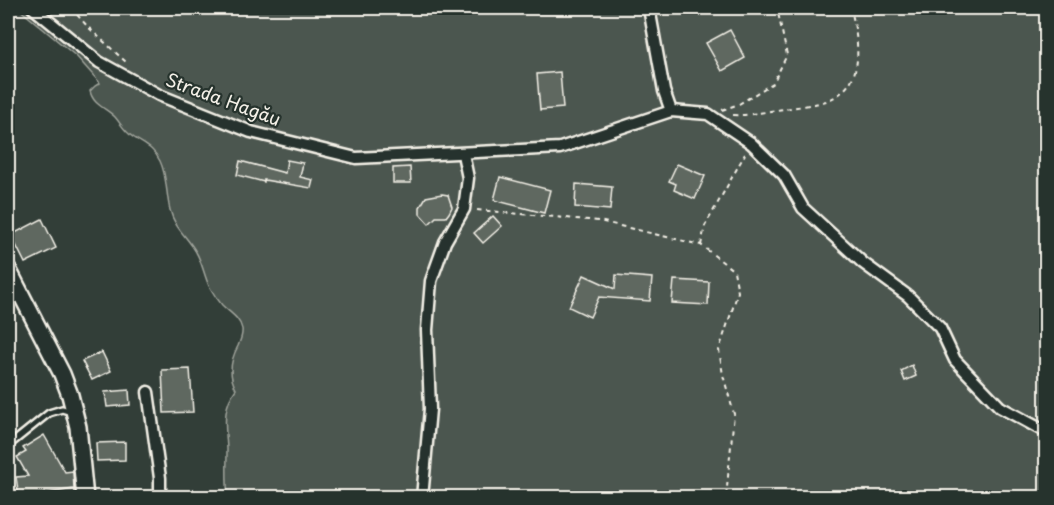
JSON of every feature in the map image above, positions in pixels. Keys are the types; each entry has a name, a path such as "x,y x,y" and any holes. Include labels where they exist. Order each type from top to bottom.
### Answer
{"street":[{"name":"Strada Hagău","path":"33,8 99,62 159,95 251,132 356,158 560,148 671,111"},
{"path":"649,8 664,92 671,111 708,114 751,142 784,175 803,208 863,263 908,296 940,328 955,360 1000,407 1047,432"},
{"path":"422,498 430,409 428,330 431,280 445,242 464,209 468,178 463,154"},
{"path":"8,269 62,374 70,395 78,427 85,498"},
{"path":"148,393 160,478 159,498"}],"lane":[{"path":"8,446 49,413 62,410 74,412"}],"path":[{"path":"71,8 130,66"},
{"path":"708,114 726,112 773,83 787,56 777,8"},
{"path":"726,112 736,116 790,108 826,101 845,90 854,73 859,52 851,8"},
{"path":"702,245 705,226 751,142"},
{"path":"464,209 599,221 702,245 734,271 738,292 719,350 723,375 734,414 726,498"}],"shaded area":[{"path":"18,8 1046,8 1046,497 228,497 226,411 236,389 231,368 242,336 241,325 214,294 196,252 175,222 170,210 164,172 157,156 128,133 115,117 94,100 90,91 100,83 77,57"}],"building":[{"path":"730,30 745,58 722,71 706,43"},
{"path":"560,72 563,108 540,110 537,74"},
{"path":"287,160 303,163 300,177 313,180 311,188 264,180 264,182 237,175 240,161 285,173"},
{"path":"677,164 705,176 695,199 674,190 676,184 669,181"},
{"path":"410,167 411,183 393,183 393,168"},
{"path":"500,177 550,190 544,213 494,200"},
{"path":"576,184 612,187 610,210 575,207"},
{"path":"448,195 452,207 446,217 436,217 429,224 420,214 420,207 426,197"},
{"path":"493,216 502,226 483,243 474,233"},
{"path":"42,219 56,248 25,263 11,235"},
{"path":"584,275 615,289 616,275 652,278 650,301 599,297 590,317 569,307"},
{"path":"674,280 709,282 708,305 672,303"},
{"path":"102,352 111,371 92,380 82,361"},
{"path":"912,365 916,376 905,381 901,371"},
{"path":"190,369 193,412 164,413 162,370"},
{"path":"129,390 130,405 107,407 105,392"},
{"path":"44,435 65,472 73,471 74,489 35,495 35,498 19,498 16,477 28,476 17,457 26,452 23,448"},
{"path":"125,442 125,460 97,461 96,443"}]}
